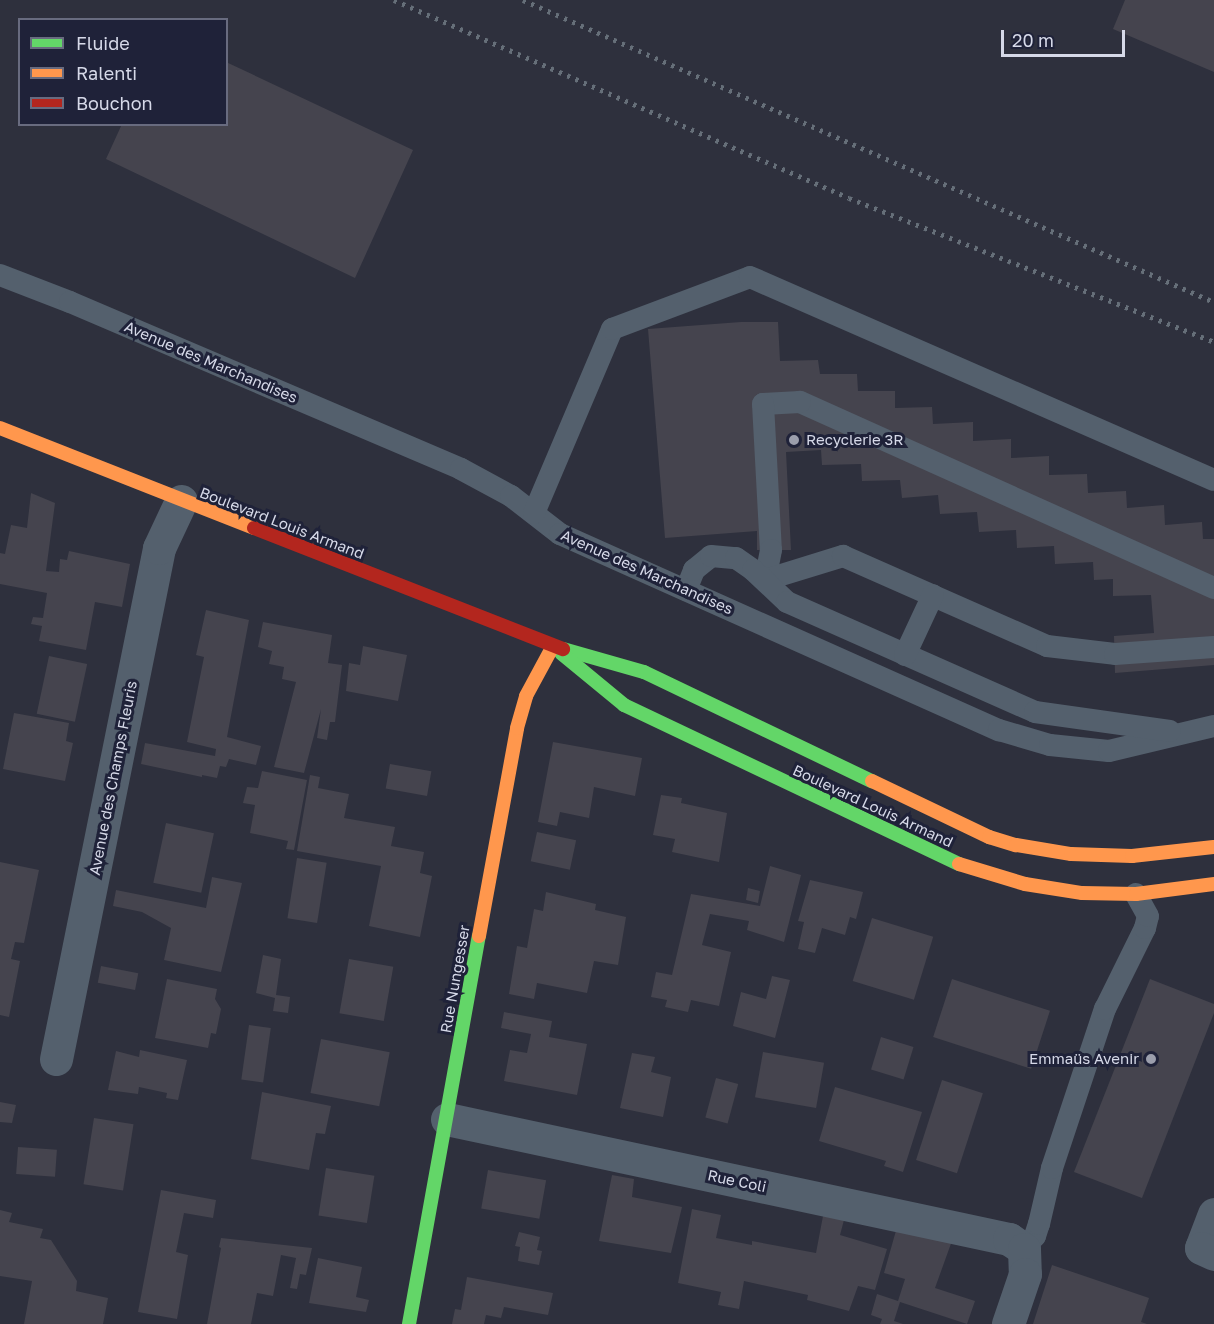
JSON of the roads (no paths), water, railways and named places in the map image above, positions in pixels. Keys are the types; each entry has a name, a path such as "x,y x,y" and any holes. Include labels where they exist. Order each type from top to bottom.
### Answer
{"main road":[{"name":"Boulevard Louis Armand","path":"0,428 553,646 644,672 989,837 1007,843 1071,854 1132,856 1214,847"},
{"name":"Boulevard Louis Armand","path":"553,646 624,705 927,851 970,869 1025,884 1082,893 1136,894 1214,884"},
{"name":"Rue Nungesser","path":"409,1324 517,728 526,696 553,646"}],"street":[{"name":"Avenue des Champs Fleuris","path":"56,1059 159,548 181,501"},
{"name":"Rue Coli","path":"447,1119 1009,1239 1024,1249"},
{"path":"1214,1214 1201,1248 1214,1254"},
{"path":"1008,1324 1025,1274 1024,1249"}],"lane":[{"name":"Avenue des Marchandises","path":"0,275 70,302 460,469 511,496 560,534 999,730 1050,745 1109,751 1214,726"},
{"path":"534,513 612,329 750,277 1214,480"},
{"path":"765,580 771,550 763,404 800,402 1214,588"},
{"path":"686,590 694,570 711,556 736,558 765,580 787,602 1035,712 1184,733"},
{"path":"765,580 843,556 1047,646 1115,654 1214,647"},
{"path":"905,655 933,595"},
{"path":"1024,1249 1035,1236 1052,1168 1105,1009 1145,928 1148,916 1136,894"}],"railway":[{"path":"394,0 849,198 1214,342"},
{"path":"523,0 1214,302"}],"place":[{"name":"Recyclerie 3R","path":"794,440"},
{"name":"Emmaüs Avenir","path":"1151,1059"}]}
